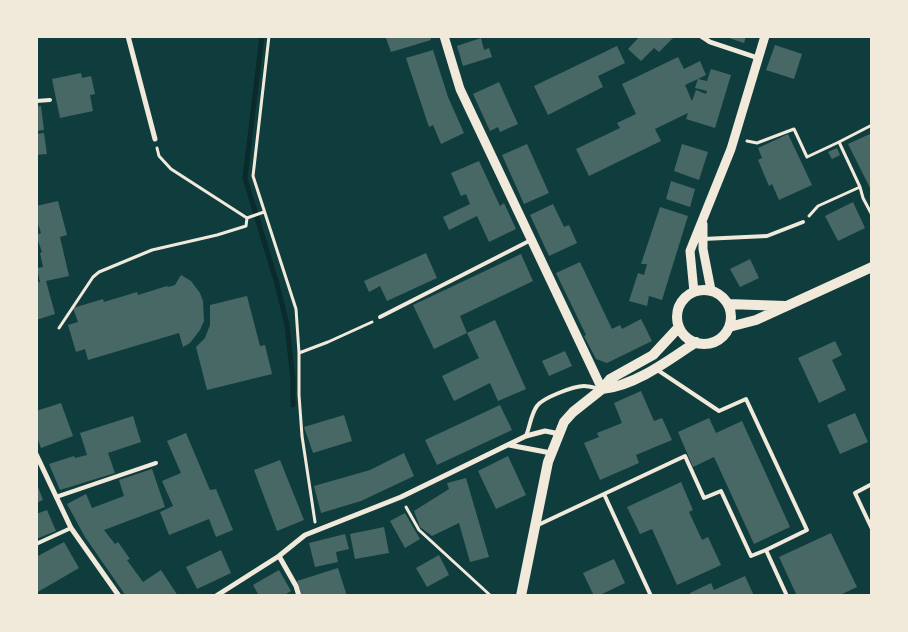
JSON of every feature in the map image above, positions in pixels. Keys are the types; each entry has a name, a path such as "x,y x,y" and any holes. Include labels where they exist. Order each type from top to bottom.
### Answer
{"main road":[{"path":"729,327 756,320 787,307 872,267"},
{"path":"700,290 711,290 721,295 728,304 731,320 729,327 719,339 704,344 696,342 683,334 679,327 678,310 681,302 687,296 700,290"},
{"path":"728,304 787,307"},
{"path":"521,596 548,462 564,422 572,412 602,389 610,379 653,356 679,327"},
{"path":"602,389 614,388 656,369 696,342"}],"street":[{"path":"128,36 155,139"},
{"path":"444,36 460,89 602,389"},
{"path":"701,36 710,42 758,58"},
{"path":"694,292 690,251 734,138 766,36"},
{"path":"703,219 703,249 711,290"},
{"path":"216,596 279,556 305,535 401,498 526,436 545,431 560,434"},
{"path":"509,445 551,453"},
{"path":"36,454 71,528 119,596"},
{"path":"279,556 296,586 299,596"}],"lane":[{"path":"36,101 50,100"},
{"path":"703,239 767,236 803,222"},
{"path":"380,318 531,240"},
{"path":"534,527 685,456 704,498 720,491 751,556 807,530 746,399 719,411 656,369"},
{"path":"526,436 531,426 534,410 539,403 574,387 585,386 602,389"},
{"path":"56,497 156,463"},
{"path":"872,484 855,493 872,530"},
{"path":"604,494 651,596"},
{"path":"36,544 71,528"},
{"path":"766,550 787,596"},
{"path":"429,596 443,596"}],"path":[{"path":"269,36 253,176 296,309 302,436 316,530"},
{"path":"734,138 758,143 794,128 807,156 872,125"},
{"path":"155,139 159,156 171,169 247,218"},
{"path":"839,142 872,216"},
{"path":"803,222 818,206 860,187"},
{"path":"247,218 264,212"},
{"path":"59,328 93,277 99,272 152,250 217,235 246,226 247,218"},
{"path":"299,353 355,331 380,318"},
{"path":"401,498 419,530 491,596"}],"building":[{"path":"393,36 430,36 431,40 391,52 386,38"},
{"path":"640,36 671,36 673,38 659,52 654,48 641,61 628,49"},
{"path":"723,36 746,36 744,43"},
{"path":"481,38 484,50 489,48 492,57 463,66 457,46"},
{"path":"775,45 802,54 794,79 766,70"},
{"path":"617,46 625,63 598,76 603,87 548,115 534,86"},
{"path":"433,50 448,97 464,133 441,144 433,125 429,127 406,58"},
{"path":"678,57 684,69 700,61 706,75 698,79 707,81 711,69 731,75 715,128 686,119 688,113 655,129 661,141 589,176 576,149 620,128 617,123 636,114 622,84","holes":["698,79 695,88 707,91 706,94 696,90 692,101 685,85"]},
{"path":"81,73 82,78 91,76 95,94 90,95 93,111 60,118 52,79"},
{"path":"499,82 518,124 500,132 498,127 490,131 473,94"},
{"path":"41,106 44,130 36,131 36,107"},
{"path":"44,133 47,154 36,155 36,134"},
{"path":"872,133 872,192 848,144"},
{"path":"788,134 812,185 779,200 772,184 769,186 758,160 762,158 758,148"},
{"path":"527,144 549,193 524,204 502,155"},
{"path":"682,144 708,152 699,180 674,171"},
{"path":"837,148 840,155 832,159 828,152"},
{"path":"479,161 500,206 504,203 516,229 489,242 477,216 449,230 443,217 470,204 466,194 461,196 451,173"},
{"path":"671,181 695,189 690,207 666,199"},
{"path":"58,201 67,235 60,237 69,276 46,281 55,314 36,320 36,283 40,282 37,268 43,267 40,253 42,252 36,235 41,233 36,218 36,206"},
{"path":"853,202 865,228 838,241 825,216"},
{"path":"553,204 564,227 569,225 577,243 549,256 530,215"},
{"path":"660,207 688,216 662,300 649,296 647,306 629,301 638,273 644,275 647,264 641,264"},
{"path":"426,253 437,278 387,301 380,286 369,292 364,281"},
{"path":"521,254 533,281 460,316 467,333 434,349 413,305"},
{"path":"750,259 759,278 740,287 730,269"},
{"path":"580,262 612,329 620,325 622,329 641,319 652,341 607,363 596,359 556,273"},
{"path":"181,275 191,281 200,293 203,301 204,321 190,343 183,347 179,333 88,360 85,349 76,352 68,325 78,322 73,308 103,299 104,302 137,292 138,295 175,285"},
{"path":"247,296 260,346 265,345 272,374 207,390 196,347 205,338 210,325 210,305"},
{"path":"495,320 526,389 498,401 490,383 454,401 442,376 479,358 467,333"},
{"path":"835,341 842,355 832,360 846,390 819,403 798,358"},
{"path":"565,351 572,366 549,376 542,361"},
{"path":"641,391 654,421 662,418 672,440 636,455 639,463 600,480 584,443 599,437 597,433 622,423 614,403"},
{"path":"61,403 73,436 41,448 36,435 36,411"},
{"path":"500,405 512,430 437,465 425,440"},
{"path":"855,413 868,442 840,454 827,425"},
{"path":"344,415 352,441 313,453 304,427"},
{"path":"133,416 141,442 108,453 115,473 60,490 49,464 74,456 75,458 87,455 80,433"},
{"path":"709,418 716,433 742,421 790,527 754,544 714,457 693,467 678,432"},
{"path":"186,433 210,490 216,489 233,530 216,537 209,519 169,535 160,512 173,506 162,481 181,473 167,441"},
{"path":"404,453 414,476 361,501 321,513 314,486 370,470"},
{"path":"508,456 526,495 496,509 478,471"},
{"path":"280,460 304,520 277,531 254,470"},
{"path":"152,469 165,507 104,530 115,544 118,542 130,559 127,560 143,582 161,570 178,596 126,596 85,537 67,504 86,494 92,508 124,496 119,480"},
{"path":"466,478 489,557 470,562 459,523 432,536 420,527 414,511 449,489 447,483"},
{"path":"681,482 693,510 689,512 702,540 708,537 721,565 677,585 652,529 640,534 627,507"},
{"path":"36,487 38,487 43,500 36,503"},
{"path":"47,510 56,531 36,539 36,514"},
{"path":"405,513 420,539 405,548 390,521"},
{"path":"384,527 389,553 355,559 350,534"},
{"path":"831,533 857,587 838,596 797,596 779,557"},
{"path":"345,534 349,549 336,552 338,562 315,567 309,543"},
{"path":"64,542 79,568 36,593 36,557"},
{"path":"221,550 231,573 197,589 186,567"},
{"path":"439,555 449,575 427,587 416,568"},
{"path":"614,559 625,583 598,596 594,596 583,573"},
{"path":"338,568 347,596 302,596 297,581"},
{"path":"279,570 291,591 283,596 259,596 253,585"},
{"path":"745,576 754,596 691,596 690,593 711,583 714,590"}],"waterway":[{"path":"262,36 245,178 277,284 287,325 293,379 293,405"}]}
